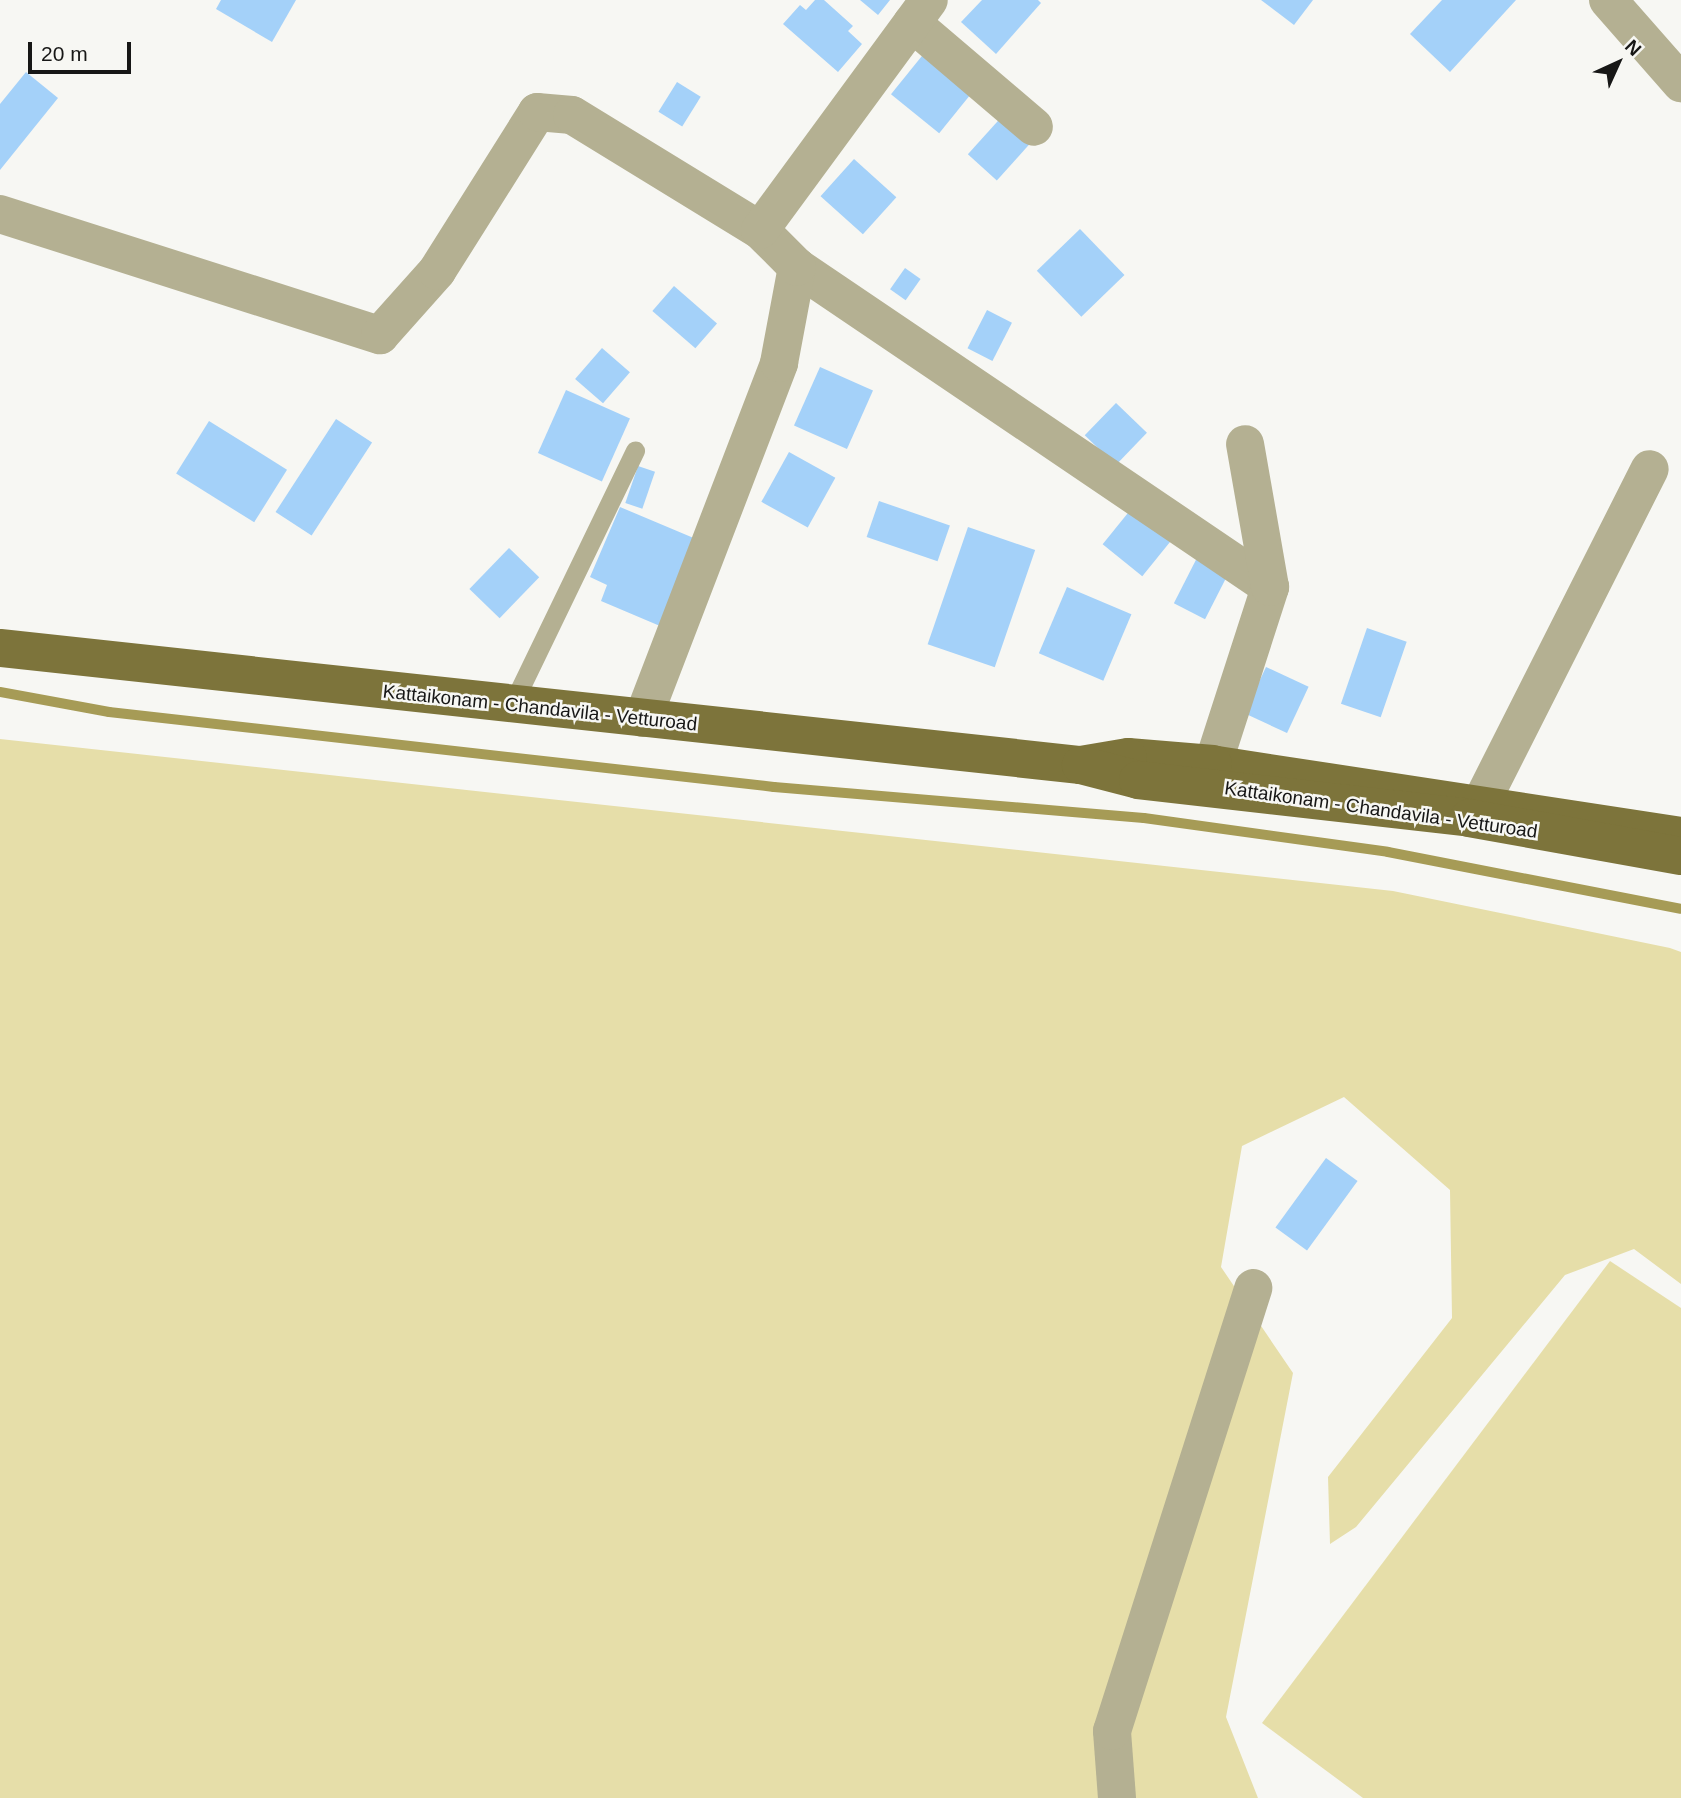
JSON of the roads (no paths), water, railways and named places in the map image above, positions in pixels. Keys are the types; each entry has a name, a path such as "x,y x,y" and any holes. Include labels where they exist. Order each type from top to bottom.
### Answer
{"main road":[{"name":"Kattaikonam - Chandavila - Vetturoad","path":"0,648 511,707 643,718 1081,765 1138,780 1469,818 1681,856"},
{"name":"Kattaikonam - Chandavila - Vetturoad","path":"1081,765 1128,757 1213,764 1481,803 1681,836"}],"street":[{"path":"1608,0 1681,83"},
{"path":"760,230 920,11 1034,127"},
{"path":"0,214 380,335 437,271 537,112 572,115 760,230 797,267 1270,587"},
{"path":"643,718 779,363 797,267"},
{"path":"1213,764 1270,587 1245,444"},
{"path":"1481,803 1650,470"},
{"path":"1117,1798 1112,1731 1253,1288"}],"lane":[{"path":"511,707 635,450"}],"waterway":[{"path":"0,692 109,712 774,787 1144,818 1388,852 1681,909"}]}
